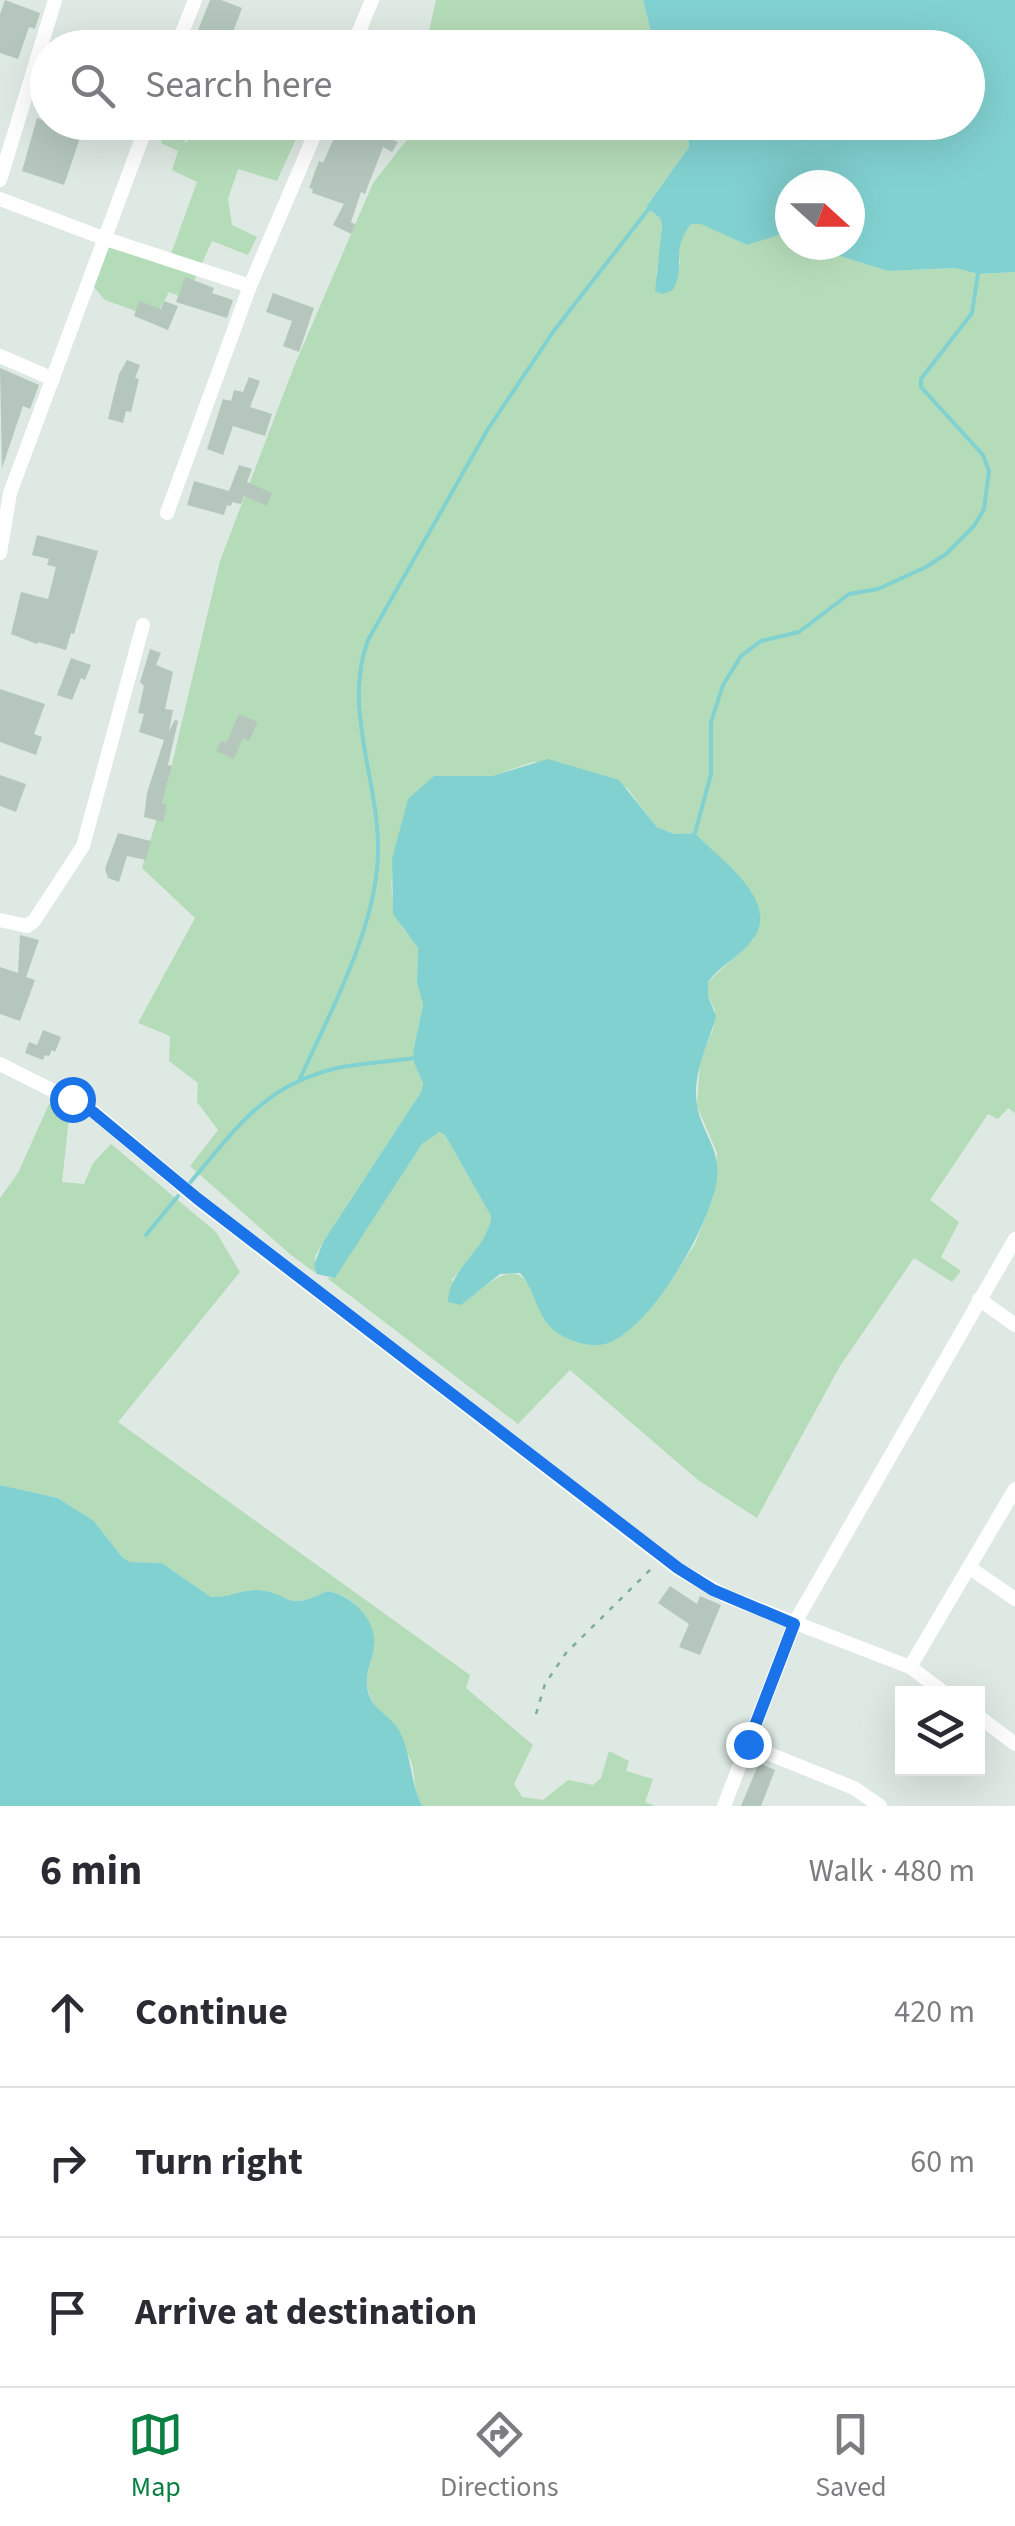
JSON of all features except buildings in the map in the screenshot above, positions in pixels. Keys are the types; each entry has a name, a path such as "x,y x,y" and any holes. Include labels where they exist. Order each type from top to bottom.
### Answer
{"street":[{"path":"46,30 55,0"},
{"path":"183,30 194,0"},
{"path":"360,30 372,0"},
{"path":"0,180 30,82"},
{"path":"0,552 5,490 53,379 141,140"},
{"path":"166,513 250,286 312,140"},
{"path":"0,199 250,286"},
{"path":"0,356 53,379"},
{"path":"0,920 27,926 34,922 83,846 143,625"},
{"path":"0,1064 93,1112 198,1199 663,1557 713,1590 910,1667 935,1686"},
{"path":"724,1806 794,1624 1015,1239"},
{"path":"979,1300 1015,1325"},
{"path":"910,1667 1015,1489"},
{"path":"970,1568 1015,1599"},
{"path":"985,1721 1015,1744"},
{"path":"748,1744 854,1788 880,1806"}],"path":[{"path":"536,1714 545,1684 566,1653 663,1557"}],"green space":[{"path":"436,0 643,0 651,30 429,30"},
{"path":"295,140 277,181 238,169 228,199 232,225 257,237 248,255 212,241 186,299 169,292 155,318 105,300 92,285 107,245 167,265 197,182 172,170 178,151 161,143"},
{"path":"407,140 689,140 689,147 646,207 660,218 663,237 656,274 680,264 679,248 684,234 691,224 701,223 747,245 775,235 775,260 852,260 888,271 955,268 978,274 1015,272 1015,1113 1008,1108 998,1119 988,1114 930,1200 959,1222 941,1257 961,1271 952,1282 914,1258 840,1366 757,1518 698,1480 570,1370 518,1424 327,1278 335,1277 422,1144 438,1132 445,1135 491,1216 487,1236 452,1280 461,1305 498,1278 517,1274 533,1292 540,1312 617,1338 646,1313 695,1244 713,1198 717,1153 697,1106 700,1062 713,1029 715,1010 708,996 708,982 754,939 752,892 695,833 674,834 657,827 627,788 561,763 533,762 492,776 434,776 399,847 392,884 400,923 418,948 417,983 423,1005 413,1052 423,1083 421,1092 323,1242 315,1257 317,1274 190,1166 218,1130 197,1102 198,1083 169,1061 170,1036 138,1023 195,918 142,868 168,781 220,561 293,369 373,183"},
{"path":"49,1104 69,1118 62,1182 84,1184 93,1163 111,1144 216,1232 240,1272 118,1422 470,1675 466,1688 533,1745 514,1784 522,1797 543,1800 568,1780 593,1785 601,1778 609,1751 629,1761 626,1771 653,1779 645,1802 655,1806 422,1806 407,1752 369,1693 372,1637 354,1603 327,1591 296,1601 259,1590 211,1597 162,1563 130,1562 122,1557 94,1521 58,1498 0,1485 0,1198 18,1173"}],"water":[{"path":"643,0 1015,0 1015,272 978,274 955,268 888,271 852,260 865,260 865,170 775,170 775,236 747,245 701,224 691,224 681,243 673,290 662,294 655,291 662,227 660,218 646,207 689,147 689,140 985,140 985,30 651,30"},
{"path":"548,759 619,780 657,827 674,834 695,833 745,882 760,912 759,928 750,943 708,982 708,996 716,1016 696,1093 717,1162 711,1204 689,1251 658,1299 622,1335 599,1345 579,1343 555,1331 520,1273 500,1274 461,1305 448,1302 455,1279 483,1239 491,1216 445,1135 439,1132 422,1144 335,1278 317,1274 314,1265 323,1242 421,1092 423,1083 413,1052 423,1005 417,983 418,948 393,914 392,859 408,799 434,776 492,776"},
{"path":"0,1485 58,1498 94,1521 122,1557 130,1562 162,1563 211,1597 259,1590 296,1601 327,1591 353,1603 367,1617 374,1635 368,1690 373,1702 400,1732 422,1806 0,1806"}],"waterway":[{"path":"300,1079 350,970 375,882 377,827 359,693 368,640 488,429 553,332 651,206"},
{"path":"695,833 711,774 711,722 723,685 741,656 761,641 799,632 849,594 878,589 926,567 946,554 974,526 984,509 989,471 983,455 921,387 921,379 972,313 978,274"},
{"path":"189,1184 252,1112 289,1086 337,1068 414,1058"},
{"path":"146,1235 178,1196"}],"route":[{"path":"72,1099 678,1568 713,1590 794,1624 748,1744"}]}
